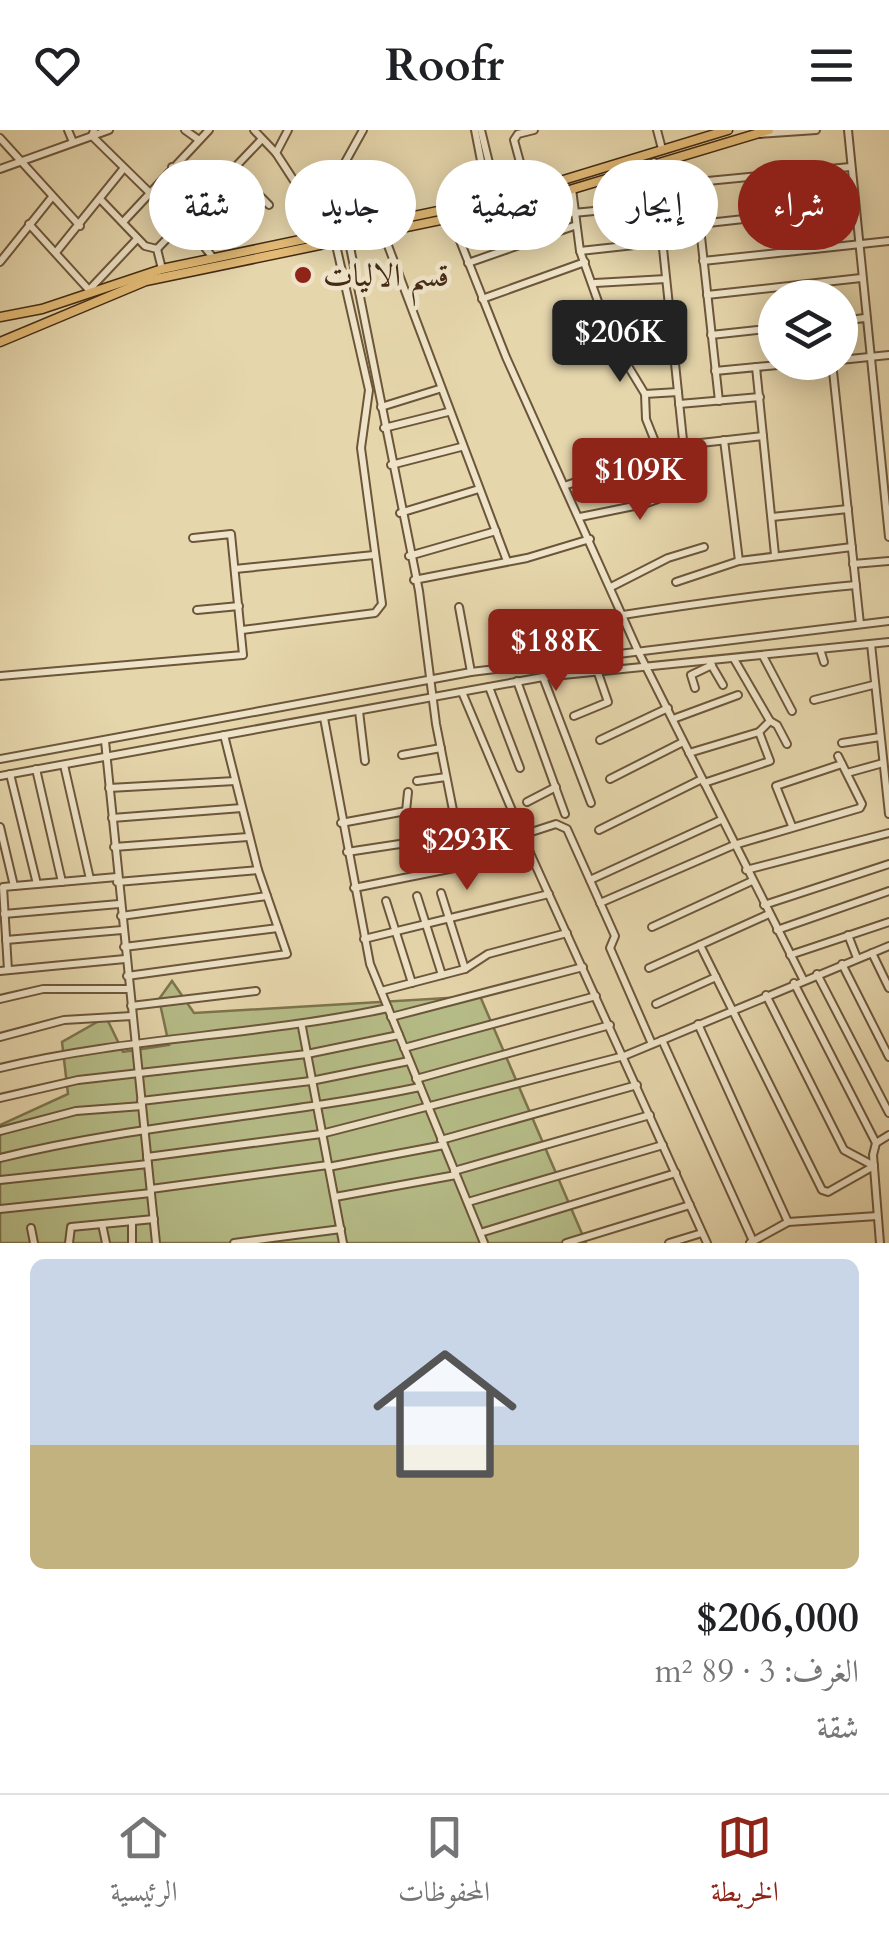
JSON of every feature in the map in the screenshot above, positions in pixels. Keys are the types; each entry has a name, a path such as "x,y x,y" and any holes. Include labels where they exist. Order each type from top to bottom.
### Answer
{"main road":[{"path":"573,178 728,130"},
{"path":"658,160 769,130"},
{"path":"0,317 42,309 89,290 162,269 285,245"},
{"path":"0,342 146,281 305,250"}],"street":[{"path":"68,130 72,142"},
{"path":"0,169 109,130"},
{"path":"185,130 198,140"},
{"path":"179,160 209,130"},
{"path":"254,130 285,166"},
{"path":"276,152 288,130"},
{"path":"346,160 363,130"},
{"path":"478,130 485,160"},
{"path":"519,160 514,140 518,134 534,130"},
{"path":"657,130 662,149"},
{"path":"749,134 816,130"},
{"path":"848,130 850,160"},
{"path":"93,133 149,191"},
{"path":"0,138 80,226"},
{"path":"242,160 261,140"},
{"path":"58,251 124,168"},
{"path":"124,221 149,193"},
{"path":"0,262 53,197"},
{"path":"100,198 137,239 149,245"},
{"path":"265,201 269,205"},
{"path":"567,485 656,453 646,418 645,394 605,323 595,284 580,251 573,213 593,211"},
{"path":"29,224 58,251 89,290 137,239"},
{"path":"468,264 574,226"},
{"path":"860,244 889,242"},
{"path":"0,244 9,253"},
{"path":"157,250 162,269"},
{"path":"208,250 215,259"},
{"path":"242,630 375,613 382,604 362,448 369,390 337,250"},
{"path":"351,250 433,678 441,748 464,866"},
{"path":"389,250 461,447 508,561"},
{"path":"463,250 638,650 803,979"},
{"path":"580,251 593,250"},
{"path":"580,517 644,504 688,488 663,250"},
{"path":"702,250 718,400"},
{"path":"703,261 803,250"},
{"path":"858,250 885,468 889,537"},
{"path":"482,299 585,262"},
{"path":"707,296 860,278"},
{"path":"595,284 666,280"},
{"path":"605,323 670,318"},
{"path":"858,319 865,318"},
{"path":"711,335 758,330"},
{"path":"626,358 674,354"},
{"path":"858,358 889,355"},
{"path":"715,371 756,368 775,555"},
{"path":"834,380 860,624"},
{"path":"381,406 439,389"},
{"path":"645,394 678,392"},
{"path":"679,404 760,397"},
{"path":"384,428 448,412"},
{"path":"684,445 762,436"},
{"path":"724,440 739,561"},
{"path":"391,465 461,447"},
{"path":"400,513 478,488"},
{"path":"772,517 848,509"},
{"path":"409,556 496,531"},
{"path":"0,676 244,654 230,534 193,538"},
{"path":"414,580 590,539"},
{"path":"611,587 668,558 704,547"},
{"path":"676,582 739,561 852,547"},
{"path":"235,570 374,555"},
{"path":"854,564 889,561"},
{"path":"623,615 715,604 753,594 856,585"},
{"path":"197,610 239,606"},
{"path":"459,607 471,672"},
{"path":"0,758 471,672 889,620"},
{"path":"0,776 517,681 889,642"},
{"path":"871,644 889,814"},
{"path":"820,649 824,662"},
{"path":"763,656 792,710"},
{"path":"734,659 787,744"},
{"path":"710,662 724,685"},
{"path":"695,688 690,674 710,662"},
{"path":"574,716 608,702 598,673"},
{"path":"544,677 591,803"},
{"path":"517,681 565,814"},
{"path":"814,700 874,685"},
{"path":"489,687 520,768"},
{"path":"462,692 530,854 707,1243"},
{"path":"673,720 738,695"},
{"path":"600,740 668,708"},
{"path":"360,711 365,761"},
{"path":"324,718 364,939 398,1035 484,1243"},
{"path":"689,753 758,732 770,721"},
{"path":"599,830 703,782 770,761 758,732"},
{"path":"128,976 284,957 288,950 248,837 224,735"},
{"path":"842,744 880,737"},
{"path":"105,740 156,1243"},
{"path":"610,779 683,742"},
{"path":"402,755 441,748"},
{"path":"600,903 734,845 862,807 838,756"},
{"path":"847,773 884,760"},
{"path":"792,827 776,786 842,764"},
{"path":"64,765 90,880"},
{"path":"36,770 62,882"},
{"path":"10,774 38,884"},
{"path":"417,781 446,776"},
{"path":"109,788 235,781"},
{"path":"527,802 556,787"},
{"path":"341,823 406,811 410,804 408,792"},
{"path":"112,818 242,808"},
{"path":"590,880 721,820"},
{"path":"522,835 564,825 616,936 610,948 652,1044"},
{"path":"0,827 14,886"},
{"path":"746,870 889,833"},
{"path":"114,847 248,837"},
{"path":"347,852 413,842"},
{"path":"354,888 530,854"},
{"path":"764,905 889,864"},
{"path":"126,959 4,970 6,940 1,887 258,870"},
{"path":"652,927 752,881"},
{"path":"777,930 889,891"},
{"path":"442,893 465,969"},
{"path":"364,939 549,894"},
{"path":"120,916 267,896"},
{"path":"418,896 442,975"},
{"path":"386,900 412,983"},
{"path":"4,914 119,904"},
{"path":"649,968 769,914"},
{"path":"790,954 889,922"},
{"path":"124,947 278,928"},
{"path":"6,940 122,930"},
{"path":"381,991 465,969 488,954 568,933"},
{"path":"848,935 857,958"},
{"path":"700,945 822,1190 828,1192 874,1166"},
{"path":"0,1180 322,1134 428,1108 624,1056 889,946"},
{"path":"872,953 889,988"},
{"path":"842,964 889,1056"},
{"path":"391,1017 582,967"},
{"path":"817,974 889,1112"},
{"path":"656,1004 716,977"},
{"path":"794,983 876,1142 880,1243"},
{"path":"0,999 43,989 129,989"},
{"path":"131,1006 256,991"},
{"path":"766,995 844,1150 874,1166"},
{"path":"404,1048 596,996"},
{"path":"0,1068 75,1050 302,1027 388,1008"},
{"path":"0,1037 64,1020 132,1016"},
{"path":"698,1024 788,1222"},
{"path":"0,1158 58,1143 316,1109 610,1026"},
{"path":"302,1027 343,1243"},
{"path":"0,1098 78,1080 307,1054 398,1035"},
{"path":"662,1040 752,1242 788,1222 877,1216"},
{"path":"0,1131 76,1111 311,1081 409,1061"},
{"path":"0,1209 328,1166 442,1142 637,1085"},
{"path":"334,1198 455,1173 650,1115"},
{"path":"876,1142 889,1134"},
{"path":"468,1202 663,1144"},
{"path":"480,1233 676,1173"},
{"path":"566,1243 690,1205"},
{"path":"69,1243 70,1227 154,1219"},
{"path":"132,1221 132,1243"},
{"path":"102,1224 106,1243"},
{"path":"31,1228 34,1243"},
{"path":"234,1243 340,1229"},
{"path":"669,1243 702,1232"}],"green space":[{"path":"172,981 194,1013 480,996 586,1243 0,1243 0,1125 68,1094 62,1042 106,1017 123,1052 169,1045 159,999"}],"place":[{"name":"قسم الاليات","path":"303,275"}]}
